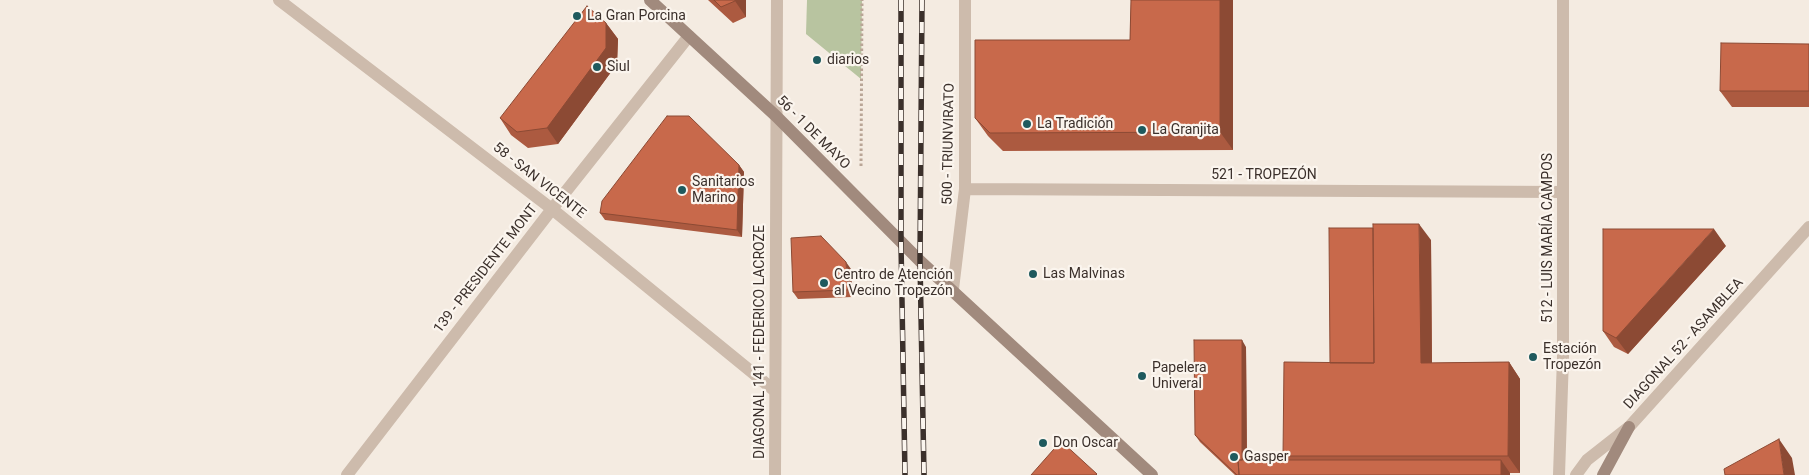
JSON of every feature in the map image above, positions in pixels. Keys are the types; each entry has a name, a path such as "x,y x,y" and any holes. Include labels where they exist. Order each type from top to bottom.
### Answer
{"main road":[{"name":"56 - 1 DE MAYO","path":"650,0 776,116 901,243 953,289 1152,475"},
{"path":"1603,475 1629,427"}],"street":[{"name":"58 - SAN VICENTE","path":"279,0 552,209 775,391"},
{"name":"DIAGONAL 141 - FEDERICO LACROZE","path":"775,475 777,0"},
{"name":"500 - TRIUNVIRATO","path":"953,289 965,189 965,0"},
{"name":"512 - LUIS MARÍA CAMPOS","path":"1559,475 1563,357 1563,0"},
{"name":"139 - PRESIDENTE MONT","path":"347,475 552,209 689,36"},
{"name":"521 - TROPEZÓN","path":"965,189 1563,192"},
{"name":"DIAGONAL 52 - ASAMBLEA","path":"1576,475 1587,460 1629,427 1809,227"}],"path":[{"path":"861,201 862,0"}],"green space":[{"path":"807,0 862,0 861,79 806,34"}],"building":[{"path":"714,0 735,0 735,1 721,7"},
{"path":"1131,0 1220,0 1220,132 990,133 975,118 975,40 1130,40"},
{"path":"587,6 606,23 606,48 547,128 517,132 500,118"},
{"path":"1721,43 1809,44 1809,91 1720,91"},
{"name":"Sanitarios Marino","path":"667,116 689,116 739,165 737,230 600,213 602,201"},
{"path":"1373,224 1419,224 1421,363 1509,362 1508,456 1283,456 1284,362 1374,363"},
{"path":"1329,228 1373,228 1374,363 1330,363"},
{"path":"1603,229 1714,229 1616,338 1603,331"},
{"name":"Centro de Atención al Vecino Tropezón","path":"821,236 846,262 848,290 793,292 791,238"},
{"path":"1194,340 1242,340 1242,460 1238,460 1239,475 1195,435"},
{"path":"1779,439 1784,475 1725,475 1724,469"},
{"path":"1061,441 1097,474 1031,475"},
{"path":"1238,460 1501,460 1501,475 1239,475"}],"railway":[{"path":"901,0 901,243 905,475"},
{"path":"922,0 920,261 924,475"}],"place":[{"name":"La Gran Porcina","path":"577,16"},
{"name":"diarios","path":"817,60"},
{"name":"Siul","path":"597,67"},
{"name":"La Tradición","path":"1027,124"},
{"name":"La Granjita","path":"1142,130"},
{"name":"Sanitarios Marino","path":"682,190"},
{"name":"Las Malvinas","path":"1033,274"},
{"name":"Centro de Atención al Vecino Tropezón","path":"824,283"},
{"name":"Estación Tropezón","path":"1533,357"},
{"name":"Papelera Univeral","path":"1142,376"},
{"name":"Don Oscar","path":"1043,443"},
{"name":"Gasper","path":"1234,457"}]}
